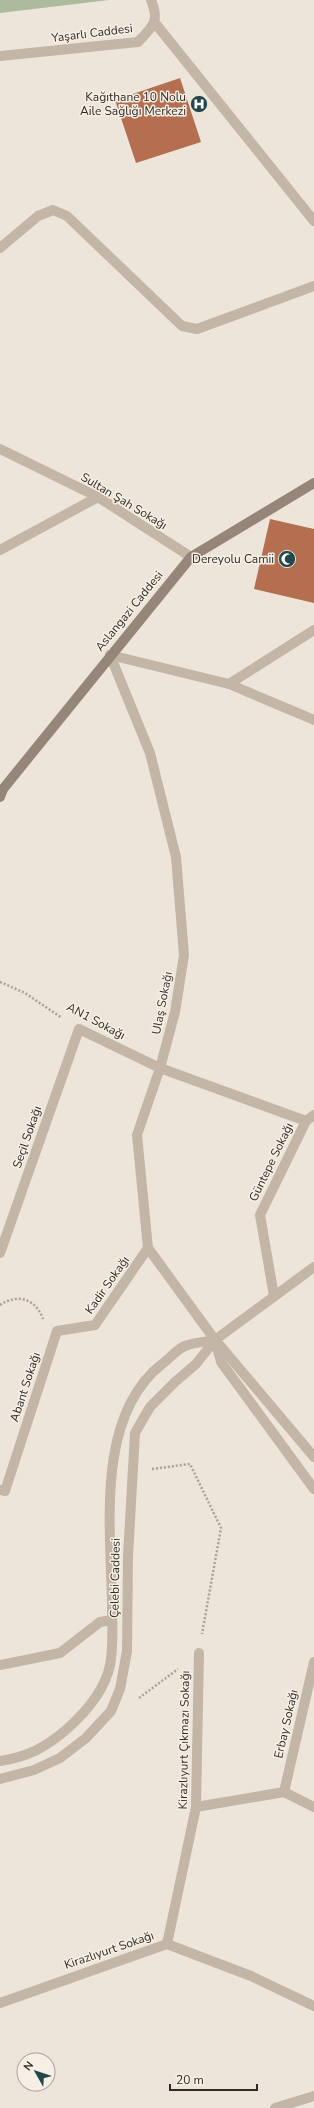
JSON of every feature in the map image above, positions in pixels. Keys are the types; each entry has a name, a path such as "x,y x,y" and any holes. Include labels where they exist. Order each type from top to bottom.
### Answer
{"main road":[{"name":"Aslangazi Caddesi","path":"1,791 191,557 314,483"}],"street":[{"path":"151,0 156,12 155,23 314,221"},
{"name":"Yaşarlı Caddesi","path":"0,56 138,42 155,23"},
{"path":"0,248 38,216 53,210 67,216 182,326 197,329 314,286"},
{"name":"Sultan Şah Sokağı","path":"0,449 98,497 191,557"},
{"path":"0,550 98,497"},
{"path":"229,684 314,630"},
{"path":"110,655 229,684 314,720"},
{"name":"Ulaş Sokağı","path":"110,655 150,753 176,857 184,955 175,1012 160,1068 137,1135 148,1248"},
{"name":"AN1 Sokağı","path":"79,1030 160,1068 310,1118"},
{"name":"Seçil Sokağı","path":"0,1253 79,1030"},
{"name":"Güntepe Sokağı","path":"274,1296 260,1215 310,1118"},
{"path":"148,1248 215,1340 243,1371 314,1457"},
{"name":"Kadir Sokağı","path":"57,1331 95,1325 148,1248"},
{"path":"215,1340 314,1268"},
{"name":"Abant Sokağı","path":"0,1490 5,1491 57,1331"},
{"path":"215,1340 221,1362 314,1489"},
{"name":"Çelebi Caddesi","path":"0,1779 34,1770 60,1758 86,1738 111,1711 120,1689 127,1651 128,1556 135,1433 150,1407 196,1364 215,1340"},
{"name":"Çelebi Caddesi","path":"0,1761 32,1754 55,1739 77,1720 99,1692 110,1665 112,1620 110,1488 118,1435 130,1402 151,1373 184,1346 215,1340"},
{"path":"0,1665 60,1653 100,1622 112,1620"},
{"name":"Kirazlıyurt Çıkmazı Sokağı","path":"167,1944 196,1807 199,1653"},
{"name":"Erbay Sokağı","path":"284,1792 314,1662"},
{"path":"196,1807 284,1792 314,1807"},
{"name":"Kirazlıyurt Sokağı","path":"0,2003 167,1944 251,1976 314,2006"},
{"path":"275,2108 314,2096"}],"path":[{"name":"AN1 Sokağı","path":"0,982 25,993 79,1030"},
{"path":"0,1305 8,1300 29,1300 39,1308 43,1319 57,1331"},
{"path":"111,1711 117,1715 199,1653 222,1528 190,1464 132,1471"}],"green space":[{"path":"0,0 109,0 0,13"}],"building":[{"path":"180,78 201,142 136,163 115,100"},
{"name":"Dereyolu Camii","path":"270,519 314,529 314,603 254,589"}],"place":[{"name":"Kağıthane 10 Nolu Aile Sağlığı Merkezi","path":"199,104"},
{"name":"Dereyolu Camii","path":"287,559"}]}
